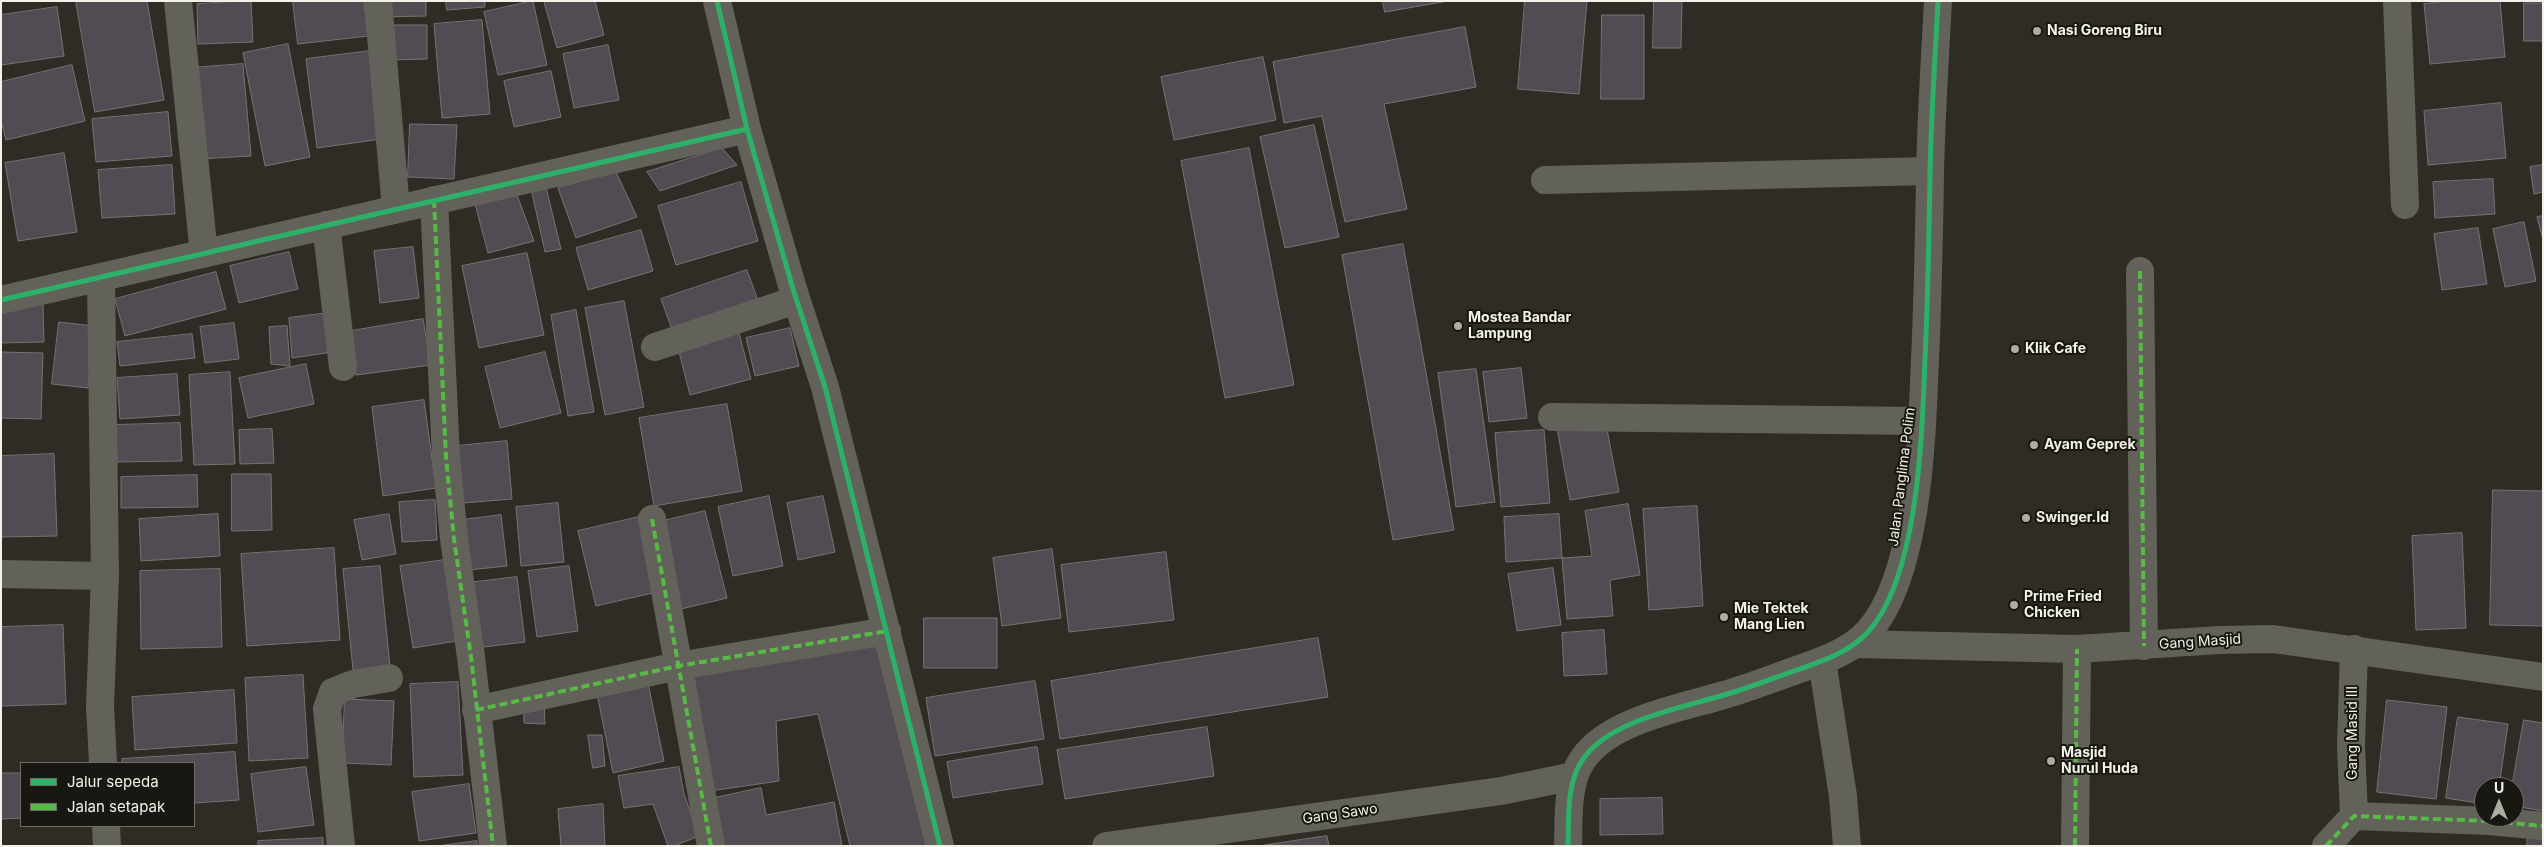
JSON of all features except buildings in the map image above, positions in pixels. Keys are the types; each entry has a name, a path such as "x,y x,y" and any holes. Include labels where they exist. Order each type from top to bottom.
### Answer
{"street":[{"path":"178,1 204,254"},
{"path":"378,1 396,209"},
{"path":"717,1 747,129 796,300 825,387 940,846"},
{"name":"Jalan Panglima Polim","path":"1568,846 1570,796 1574,776 1583,758 1614,732 1659,714 1727,694 1822,661 1855,644 1869,631 1886,606 1900,572 1909,532 1922,421 1929,270 1930,171 1938,1"},
{"path":"2397,1 2405,204"},
{"path":"1,300 747,129"},
{"path":"1546,180 1930,171"},
{"path":"434,200 446,457 454,539 493,846"},
{"path":"326,225 343,367"},
{"path":"2140,270 2144,646"},
{"path":"101,276 105,576 100,706 103,762"},
{"path":"655,347 796,300"},
{"path":"1552,417 1922,421"},
{"path":"652,519 711,846"},
{"path":"1,574 105,576"},
{"path":"476,710 678,666 887,630"},
{"name":"Gang Masjid","path":"1855,644 2077,649 2250,638 2273,639 2543,677"},
{"path":"2075,846 2077,649"},
{"name":"Gang Masid III","path":"2354,649 2351,746 2354,816"},
{"path":"1822,661 1843,796 1848,846"},
{"path":"342,846 327,709 333,692 353,684 389,678"},
{"name":"Gang Sawo","path":"1106,846 1501,791 1574,776"},
{"path":"2326,846 2337,832 2354,816 2489,821 2543,826"},
{"path":"106,827 107,846"}],"marked path":[{"path":"434,200 446,457 454,539 471,657 493,846"},
{"path":"2140,271 2144,646"},
{"path":"652,519 711,846"},
{"path":"476,710 678,666 887,631"},
{"path":"2075,846 2077,649"},
{"path":"2326,846 2354,816 2489,821 2543,826"}],"cycle path":[{"path":"717,1 747,129 793,289 825,387 940,846"},
{"path":"1568,846 1571,790 1578,768 1583,759 1595,746 1610,734 1648,717 1724,695 1833,656 1852,646 1868,632 1885,607 1898,576 1908,541 1919,463 1926,336 1931,132 1938,1"},
{"path":"1,300 747,129"}],"place":[{"name":"Nasi Goreng Biru","path":"2037,31"},
{"name":"Mostea Bandar Lampung","path":"1458,326"},
{"name":"Klik Cafe","path":"2015,349"},
{"name":"Ayam Geprek","path":"2034,445"},
{"name":"Swinger.Id","path":"2026,518"},
{"name":"Prime Fried Chicken","path":"2014,605"},
{"name":"Mie Tektek Mang Lien","path":"1724,617"},
{"name":"Masjid Nurul Huda","path":"2051,761"}]}
